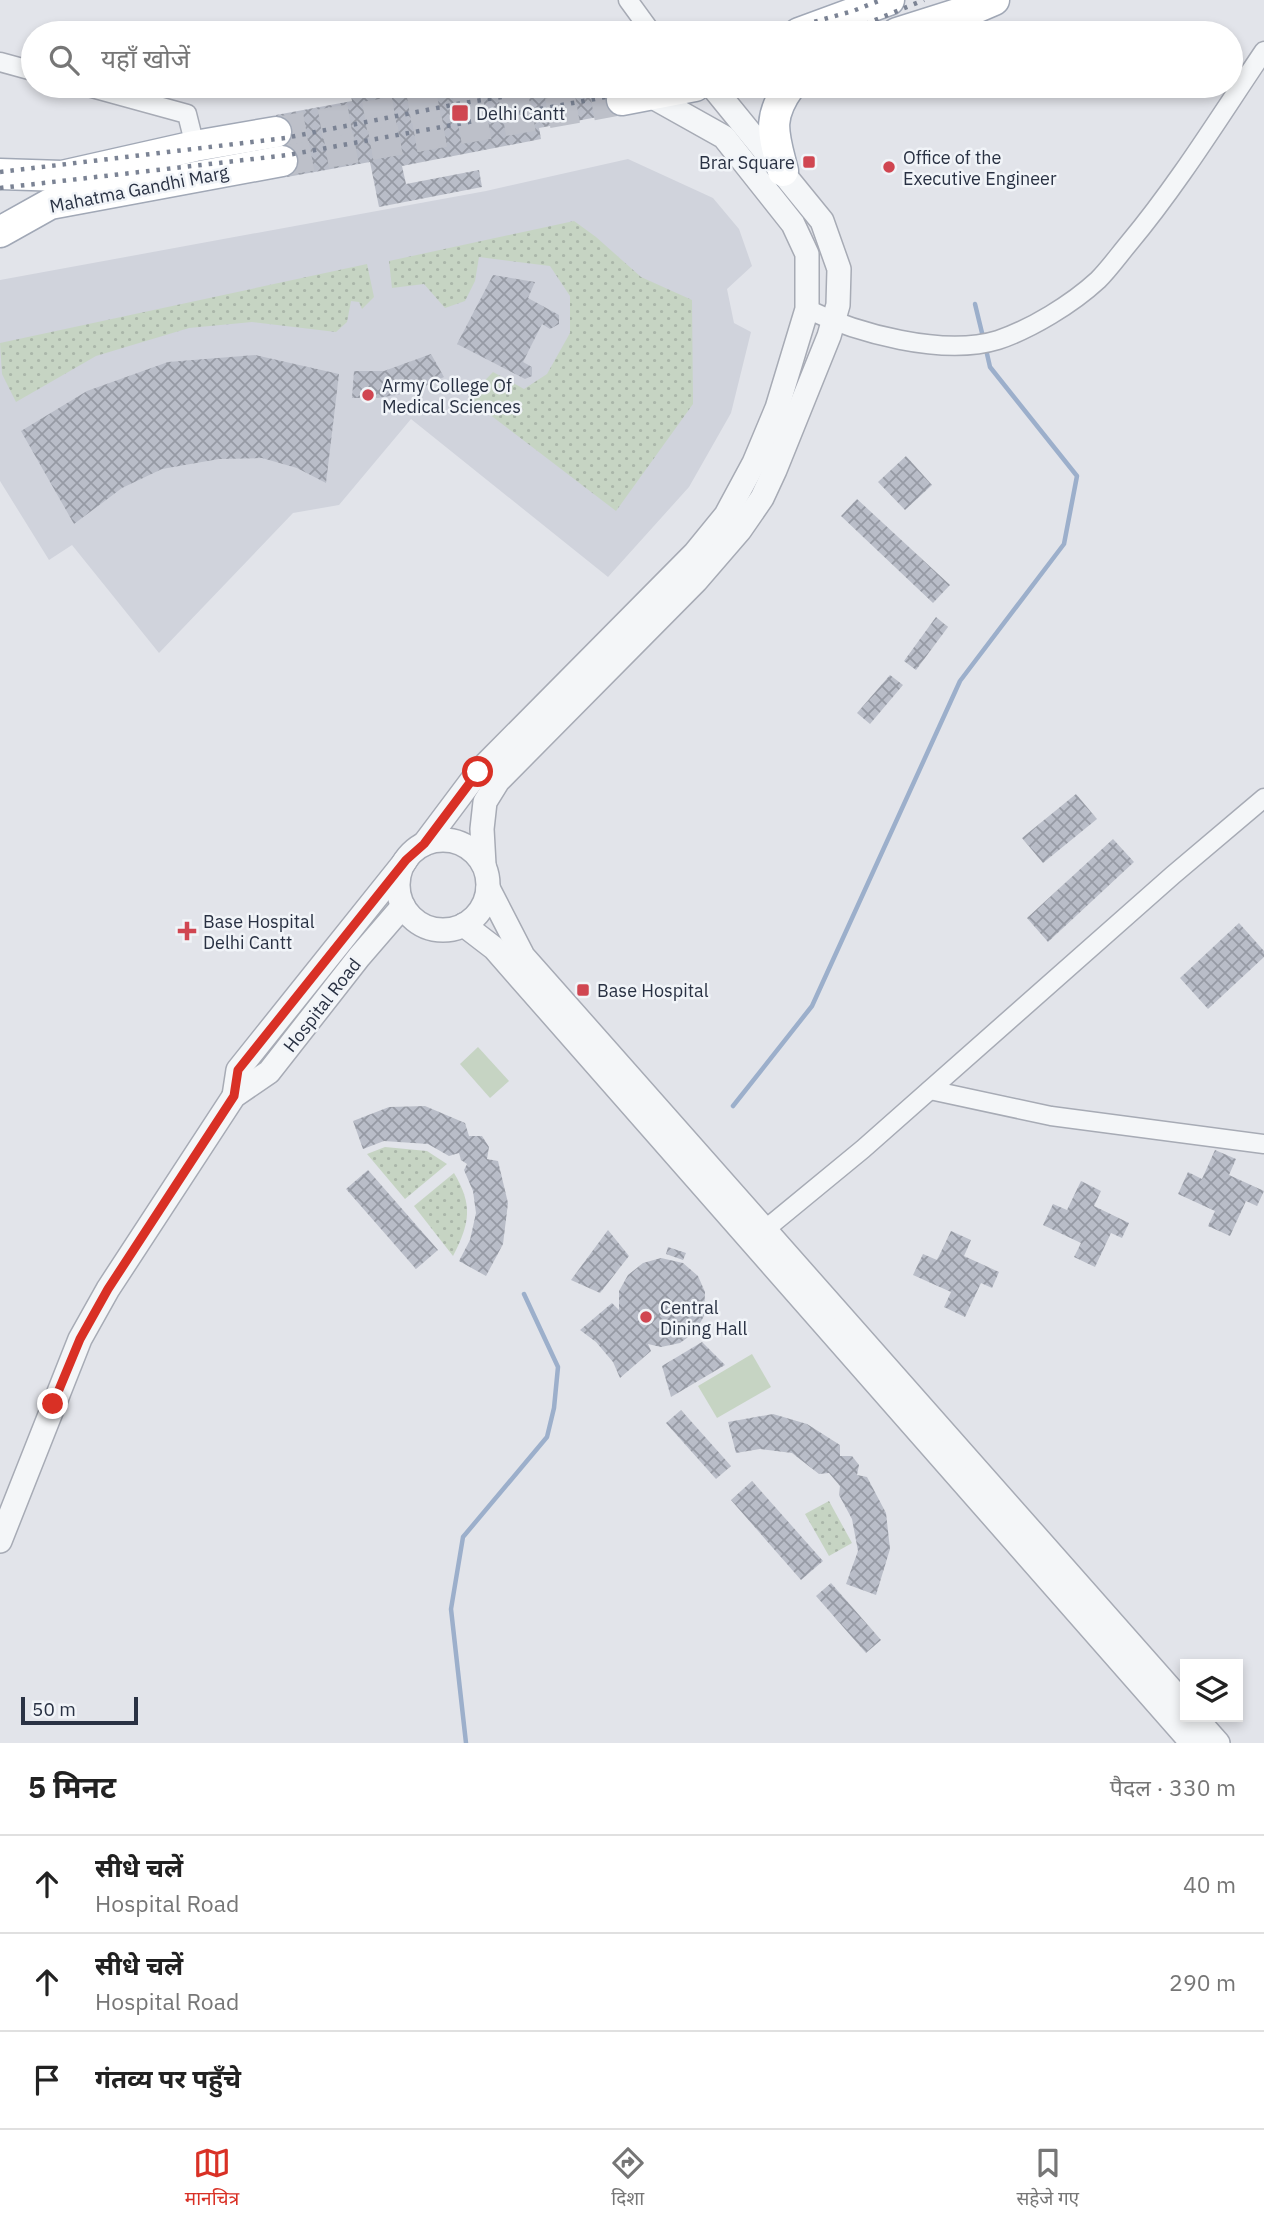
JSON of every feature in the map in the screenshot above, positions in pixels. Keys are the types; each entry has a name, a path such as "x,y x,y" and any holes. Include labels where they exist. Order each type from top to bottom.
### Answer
{"main road":[{"path":"832,21 889,0"},
{"path":"936,21 994,0"},
{"path":"783,98 775,111 772,124 783,171"},
{"name":"Mahatma Gandhi Marg","path":"0,174 62,176 195,146 276,132"},
{"name":"Mahatma Gandhi Marg","path":"0,232 50,204 282,161"},
{"path":"0,187 62,176"},
{"path":"0,210 50,204"}],"street":[{"path":"628,0 643,21"},
{"path":"1243,82 1264,51"},
{"path":"0,62 21,68"},
{"path":"129,98 187,114 195,146"},
{"path":"488,888 481,910 464,925 442,930 431,929 410,916 403,906 398,882 406,860 424,844 478,772 695,553 726,514 754,463 776,408 807,309 807,254 793,224 724,137 638,98"},
{"path":"722,98 822,221 839,269 838,305 833,322 803,404 762,498 740,530 696,580 498,782 485,802 482,829 488,888 523,956 758,1236 1192,1743"},
{"path":"807,309 833,322 889,337 953,347 984,342 1045,319 1098,280 1153,214 1232,98"},
{"path":"758,1236 863,1149 1264,798"},
{"path":"424,844 447,840 458,842 468,848 484,865"},
{"name":"Hospital Road","path":"234,1096 238,1070 406,860"},
{"name":"Hospital Road","path":"0,1541 80,1339 108,1289 234,1096 269,1072 359,957 403,906"},
{"path":"464,925 494,948 1180,1700"},
{"path":"930,1090 1051,1116 1264,1144"},
{"path":"1200,1722 1219,1743"}],"shaded area":[{"name":"Army College Of Medical Sciences","path":"628,159 713,198 739,229 752,266 727,289 734,323 751,332 731,413 689,487 608,577 411,419 339,505 293,513 159,653 72,545 49,560 0,481 0,280 486,191"}],"green space":[{"path":"574,221 641,277 692,300 693,404 616,511 468,398 493,372 524,389 547,374 570,333 570,296 550,266 479,257 475,281 465,301 445,308 424,284 392,288 389,261"},
{"path":"367,264 374,297 362,309 359,302 351,301 347,322 336,332 252,322 189,328 96,356 16,402 2,374 0,343"},
{"path":"478,1047 509,1081 490,1098 460,1064"},
{"path":"385,1147 427,1151 447,1164 405,1199 367,1154"},
{"path":"454,1173 464,1195 467,1214 463,1234 453,1256 414,1206"},
{"path":"752,1354 771,1387 717,1418 698,1386"},
{"path":"829,1501 852,1543 829,1556 805,1514"}],"building":[{"path":"351,98 616,98 619,113 539,128 541,139 402,166 406,184 479,170 482,187 379,207 370,162 287,177 276,115 352,101"},
{"path":"493,275 535,282 528,298 559,315 559,324 550,329 542,324 523,362 532,367 532,376 525,379 457,344"},
{"path":"431,354 444,377 413,392 378,398 352,398 354,371 384,371"},
{"path":"255,355 339,374 326,483 297,468 262,458 219,459 162,469 122,488 74,524 21,431 87,391 168,362"},
{"path":"906,456 932,485 905,510 878,482"},
{"path":"857,499 950,585 933,603 841,516"},
{"path":"936,617 948,627 916,670 904,661"},
{"path":"890,675 903,685 870,724 857,713"},
{"path":"1076,794 1097,819 1043,863 1022,838"},
{"path":"1113,839 1134,862 1048,942 1027,918"},
{"path":"1239,923 1264,951 1264,957 1208,1009 1180,978"},
{"path":"425,1106 465,1123 469,1136 482,1136 489,1147 487,1159 498,1161 508,1203 503,1244 486,1276 459,1261 470,1240 476,1213 473,1191 464,1170 467,1164 461,1160 459,1153 449,1156 428,1144 384,1141 363,1149 353,1121 389,1107"},
{"path":"1215,1150 1236,1159 1229,1175 1264,1191 1257,1206 1246,1201 1230,1236 1208,1226 1215,1211 1178,1194 1188,1172 1202,1179"},
{"path":"368,1170 438,1250 416,1269 346,1189"},
{"path":"1081,1181 1101,1191 1094,1206 1129,1223 1122,1238 1111,1233 1095,1267 1074,1257 1081,1243 1043,1225 1053,1204 1067,1210"},
{"path":"608,1230 629,1256 600,1293 571,1280"},
{"path":"951,1231 971,1240 964,1256 999,1272 992,1288 981,1283 965,1317 944,1307 951,1292 913,1275 923,1254 937,1260"},
{"path":"668,1247 686,1253 683,1260 666,1254"},
{"path":"661,1258 683,1263 698,1276 705,1292 704,1316 695,1332 680,1343 661,1347 648,1344 651,1351 620,1378 613,1362 596,1342 580,1330 612,1303 619,1310 619,1291 628,1275 643,1263"},
{"path":"702,1342 725,1365 671,1397 662,1366"},
{"path":"681,1410 731,1466 716,1479 666,1423"},
{"path":"773,1414 807,1424 840,1445 840,1456 852,1456 859,1465 857,1475 867,1477 886,1513 890,1549 876,1595 846,1584 858,1551 852,1519 839,1495 840,1486 829,1473 819,1474 792,1453 760,1449 736,1453 728,1422"},
{"path":"752,1481 823,1561 801,1580 731,1500"},
{"path":"831,1583 881,1640 866,1653 816,1596"}],"waterway":[{"path":"975,304 983,337"},
{"path":"733,1106 812,1006 960,681 1064,544 1077,476 990,367 985,345"},
{"path":"466,1743 451,1609 463,1537 547,1437 554,1408 558,1367 524,1294"}],"tunnel":[{"path":"276,132 473,98"},
{"path":"282,161 622,100"}],"railway":[{"path":"817,21 881,0"},
{"path":"873,21 924,0"},
{"path":"0,172 285,138 495,98"},
{"path":"0,188 288,155 600,98"}],"place":[{"name":"Delhi Cantt","path":"460,113"},
{"name":"Brar Square","path":"809,162"},
{"name":"Office of the Executive Engineer","path":"889,167"},
{"name":"Army College Of Medical Sciences","path":"368,395"},
{"name":"Base Hospital Delhi Cantt","path":"187,931"},
{"name":"Base Hospital","path":"583,990"},
{"name":"Central Dining Hall","path":"646,1317"}],"route":[{"path":"53,1404 80,1339 108,1289 234,1096 238,1070 338,942 406,860 424,844 478,772"}]}
